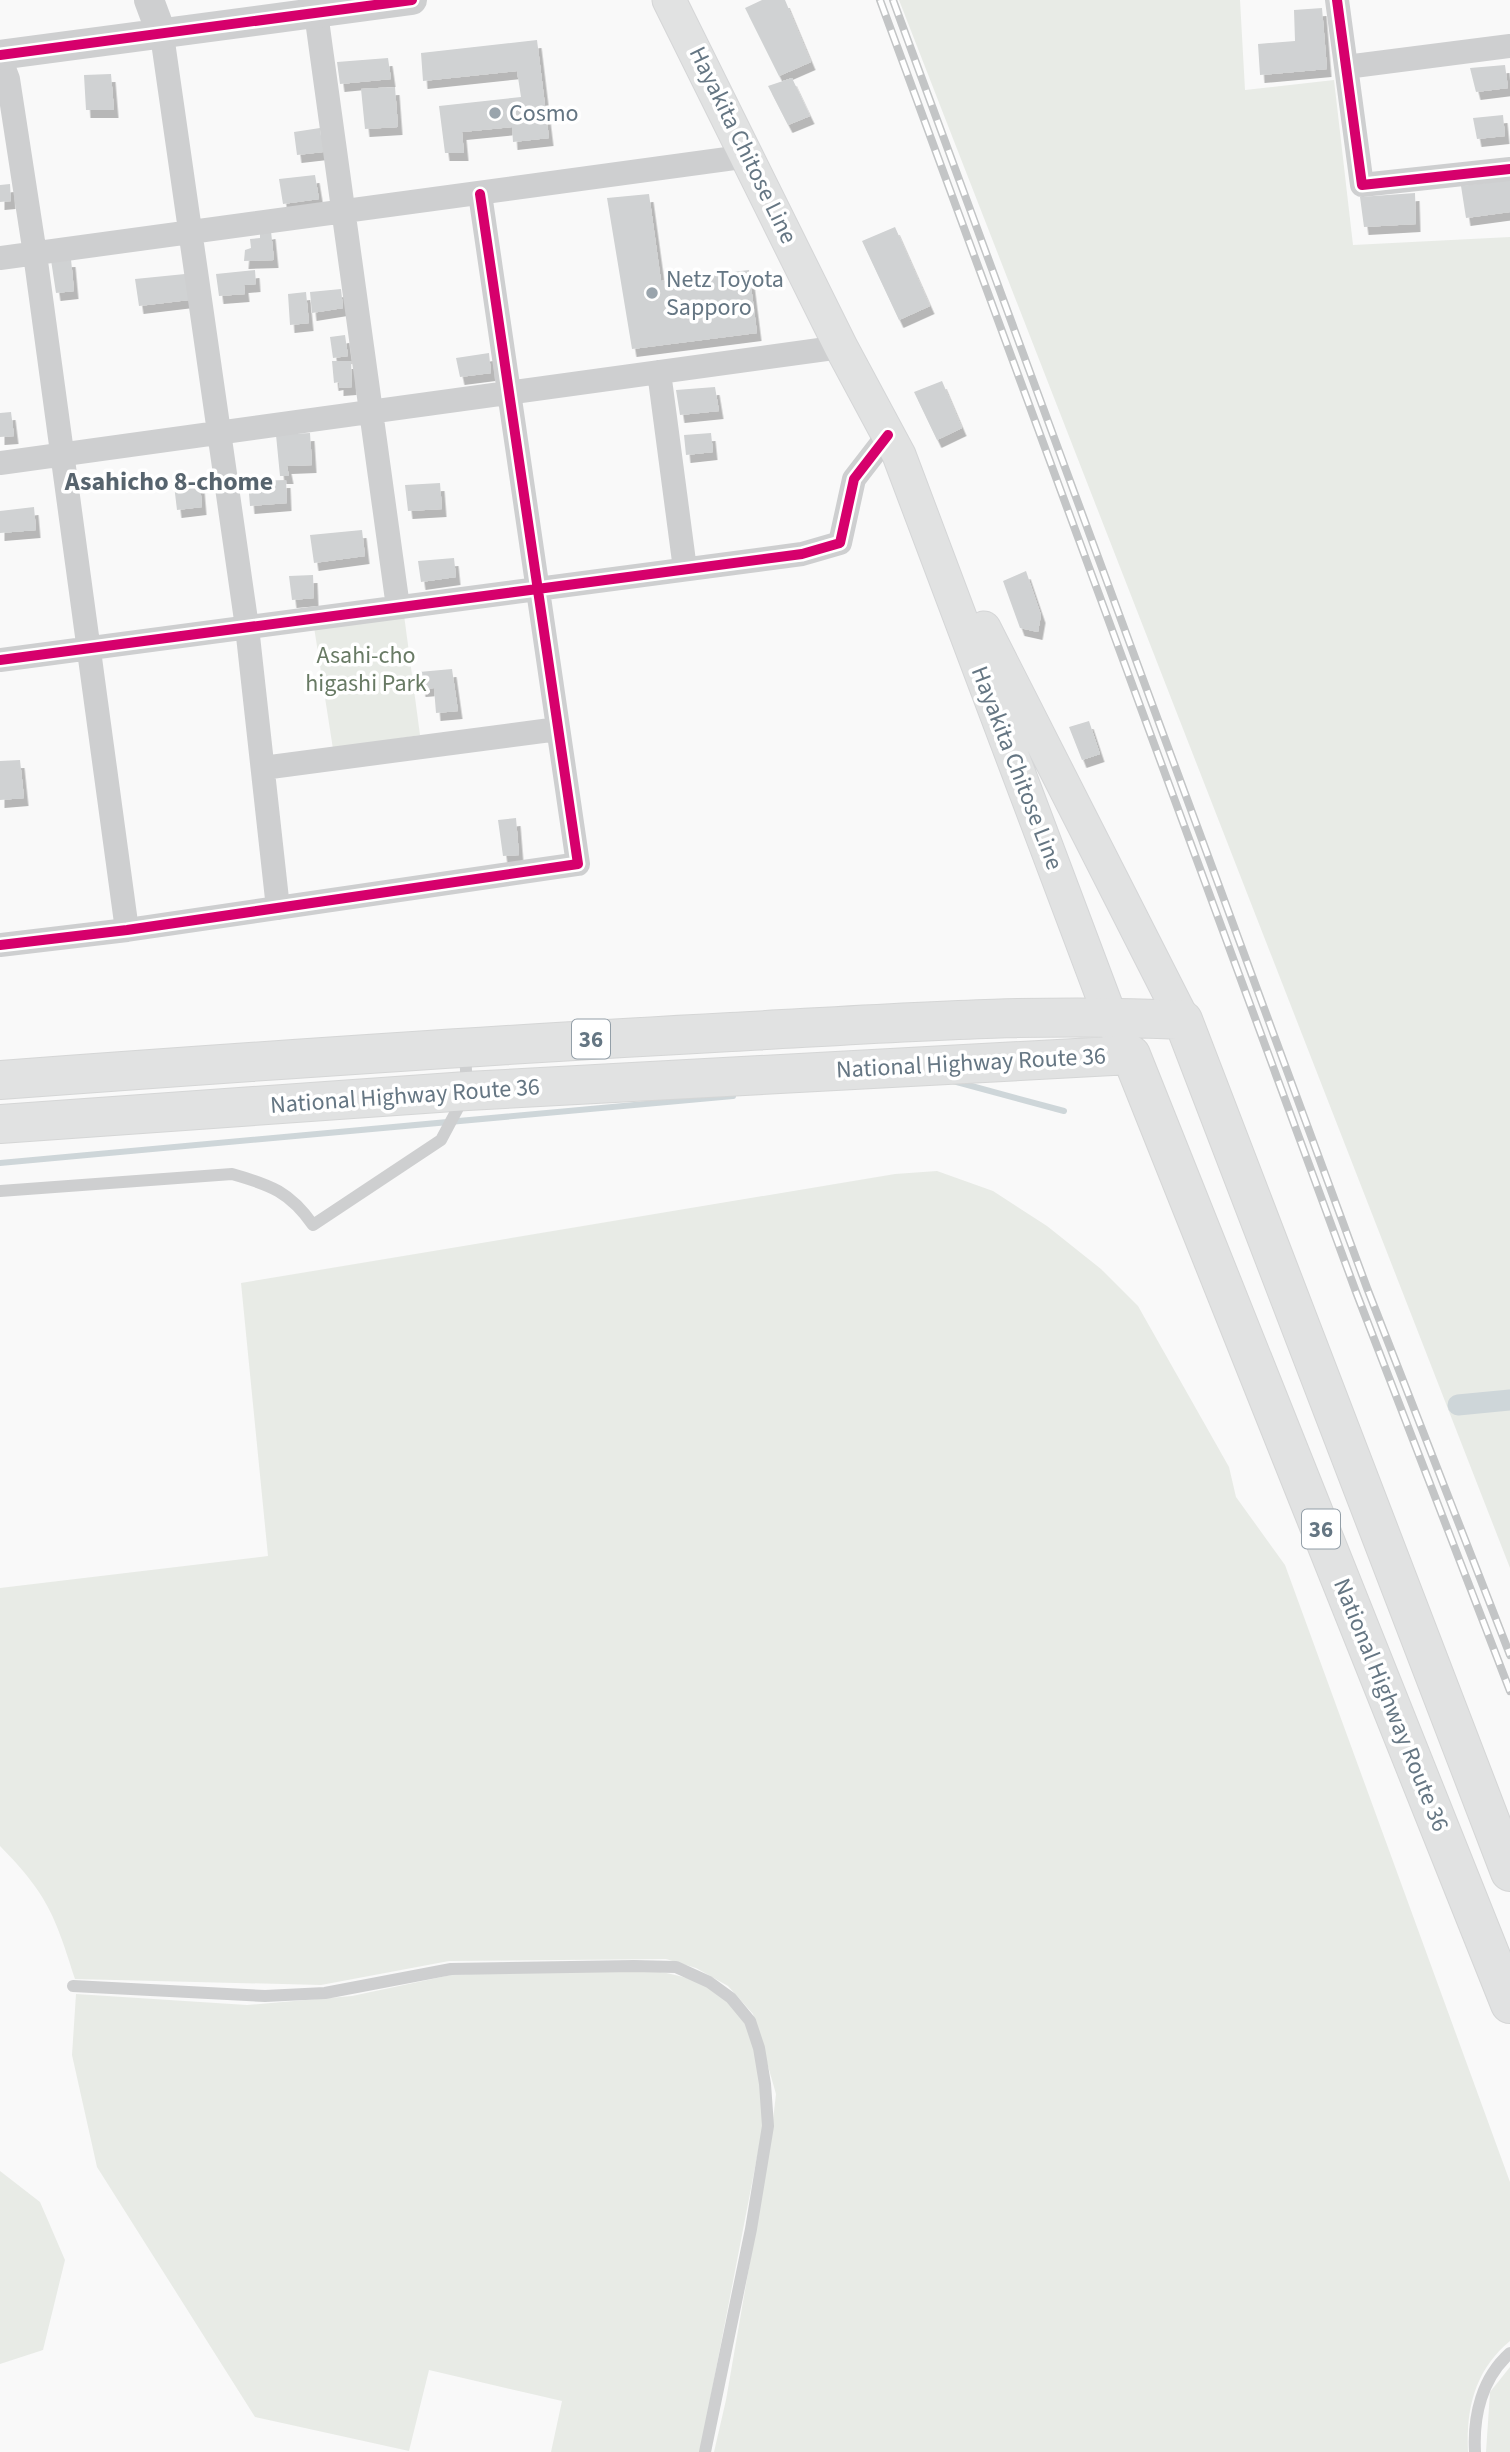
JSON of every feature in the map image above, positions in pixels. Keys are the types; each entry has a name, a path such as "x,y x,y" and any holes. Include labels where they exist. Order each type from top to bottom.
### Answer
{"highway":[{"name":"National Highway Route 36","path":"0,1080 465,1046 855,1025 1110,1016 1183,1020 1510,1872"},
{"path":"1131,1055 1183,1020"},
{"name":"National Highway Route 36","path":"0,1124 467,1091 1131,1055 1510,2004"}],"main road":[{"name":"Hayakita Chitose Line","path":"669,0 749,156 841,347 1183,1020"},
{"name":"Hayakita Chitose Line","path":"909,479 1110,1016 1131,1055"}],"street":[{"path":"149,0 162,35 220,433 247,627 278,908"},
{"path":"127,930 35,254 8,79 0,56 162,35 307,10 412,0"},
{"path":"1337,0 1362,186 1510,169"},
{"path":"307,10 343,212 373,412 398,607"},
{"path":"1346,67 1510,46"},
{"path":"0,258 749,156"},
{"path":"0,945 127,930 578,864 480,194"},
{"path":"0,463 841,347"},
{"path":"659,372 685,569"},
{"path":"0,660 803,554 840,543 854,479 888,435"},
{"path":"263,768 558,729"}],"lane":[{"path":"0,1191 232,1174 267,1184 296,1201 313,1225 441,1140 467,1091 465,1046"},
{"path":"73,1986 265,1996 326,1993 452,1969 634,1966 676,1967 709,1982 731,1998 750,2021 765,2084 768,2126 751,2229 705,2452"},
{"path":"1475,2452 1481,2394 1496,2365 1510,2353"}],"green space":[{"path":"899,0 1240,0 1245,90 1334,80 1353,245 1510,237 1510,1568"},
{"name":"Asahi-cho higashi Park","path":"404,615 420,735 333,749 314,627"},
{"path":"937,1171 993,1191 1047,1226 1101,1269 1138,1306 1229,1467 1236,1497 1285,1565 1510,2182 1510,2341 1488,2364 1475,2391 1469,2420 1468,2452 714,2452 726,2400 770,2146 776,2094 753,2014 728,1986 696,1968 666,1959 449,1961 321,1985 75,1979 48,1906 29,1878 0,1846 0,1588 268,1556 241,1283 895,1174"},
{"path":"614,1969 673,1975 699,1983 723,1996 748,2025 758,2067 764,2121 700,2452 551,2452 562,2401 429,2370 409,2451 255,2417 97,2167 72,2055 76,1994 247,2005 352,1996 451,1975"},
{"path":"0,2171 40,2202 65,2260 43,2350 0,2364"},
{"path":"1510,2367 1510,2452 1486,2452 1490,2392"}],"building":[{"path":"762,0 785,0 811,62 779,76 745,8"},
{"path":"1322,8 1327,69 1260,75 1258,44 1295,41 1294,10"},
{"path":"537,40 549,138 513,142 512,127 462,132 464,153 445,153 439,106 521,97 517,71 423,81 421,53"},
{"path":"388,58 391,79 340,84 337,62"},
{"path":"1505,65 1508,88 1476,92 1470,68"},
{"path":"111,74 114,110 86,110 84,75"},
{"path":"792,78 810,116 788,125 768,86"},
{"path":"395,87 398,127 365,129 361,89"},
{"path":"1503,115 1505,136 1477,139 1473,118"},
{"path":"320,128 323,152 297,155 294,132"},
{"path":"315,175 319,199 283,204 279,179"},
{"path":"1510,180 1510,212 1466,218 1461,186"},
{"path":"10,184 11,201 0,202 0,185"},
{"path":"1415,193 1416,224 1364,227 1360,197"},
{"path":"649,194 661,281 749,270 757,333 632,349 607,198"},
{"path":"895,227 930,306 899,320 862,241"},
{"path":"271,231 274,260 244,261 245,250 251,248 250,239 260,238 260,233"},
{"path":"71,259 74,291 56,293 51,260"},
{"path":"255,270 256,284 244,285 245,294 219,296 216,274"},
{"path":"185,274 189,300 139,306 135,279"},
{"path":"341,289 343,308 312,313 310,292"},
{"path":"306,292 309,323 290,325 288,294"},
{"path":"345,335 348,356 333,358 330,337"},
{"path":"489,353 491,373 460,377 456,358"},
{"path":"332,361 351,361 352,387 339,388 339,382 334,383"},
{"path":"942,381 962,428 937,440 914,392"},
{"path":"715,387 719,411 680,415 676,390"},
{"path":"11,412 14,436 0,437 0,413"},
{"path":"310,433 312,465 287,466 289,476 280,476 276,435"},
{"path":"711,433 713,452 686,455 684,435"},
{"path":"286,480 287,503 250,506 248,481"},
{"path":"200,483 202,507 177,510 174,485"},
{"path":"440,483 442,509 408,511 405,485"},
{"path":"34,507 36,530 0,533 0,511"},
{"path":"362,530 365,556 314,563 310,535"},
{"path":"454,558 456,577 421,582 418,561"},
{"path":"1026,571 1041,615 1038,632 1020,628 1003,581"},
{"path":"313,575 314,598 292,600 289,576"},
{"path":"452,669 458,711 436,713 434,688 421,689 419,672"},
{"path":"1089,721 1100,754 1082,760 1069,727"},
{"path":"20,760 24,798 0,800 0,761"},
{"path":"516,818 519,855 503,856 498,820"}],"waterway":[{"path":"953,1081 1064,1111"},
{"path":"0,1163 733,1096"},
{"path":"1458,1405 1510,1400"}],"railway":[{"path":"880,0 1356,1292 1510,1691"},
{"path":"893,0 1367,1288 1510,1655"}],"cycle path":[{"path":"0,55 412,0"},
{"path":"1337,0 1362,185 1510,169"},
{"path":"0,945 127,930 578,864 480,194"},
{"path":"0,660 802,554 840,543 854,479 888,435"}],"place":[{"name":"Cosmo","path":"495,113"},
{"name":"Netz Toyota Sapporo","path":"652,293"}],"district":[{"name":"Asahicho 8-chome","path":"169,481"}]}
